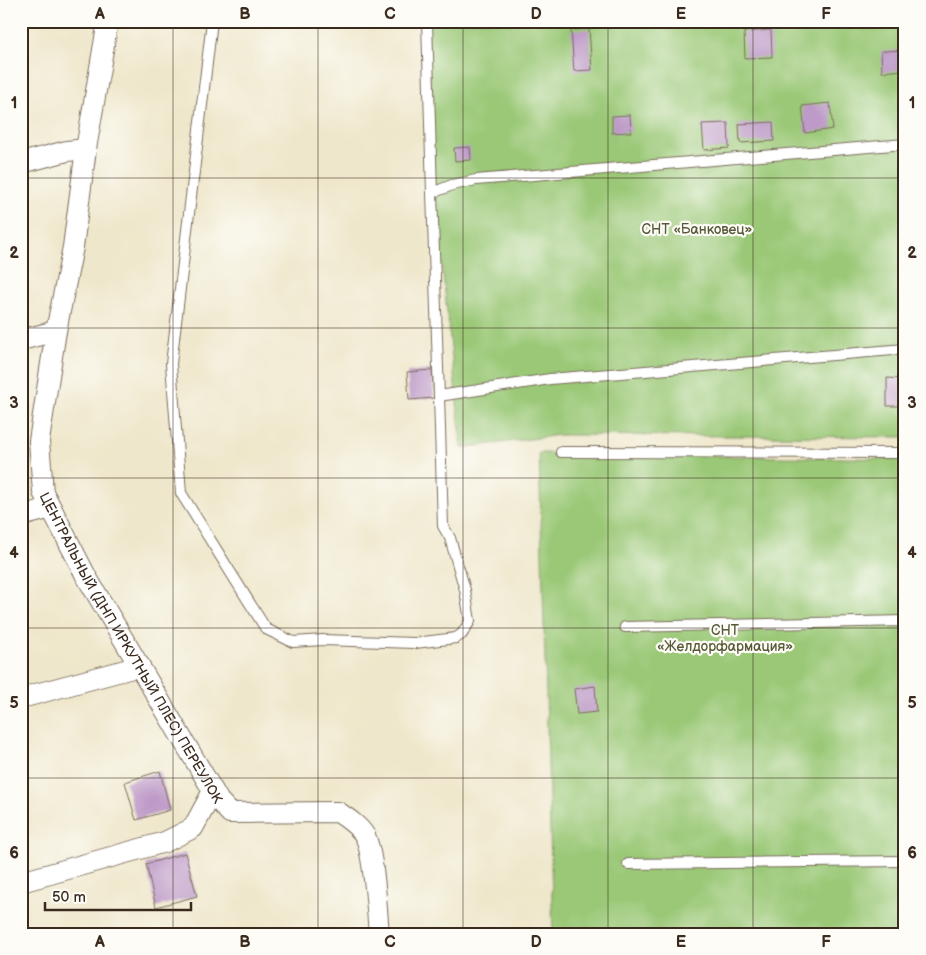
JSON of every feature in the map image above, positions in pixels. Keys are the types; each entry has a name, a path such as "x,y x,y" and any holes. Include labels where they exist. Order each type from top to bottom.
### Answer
{"street":[{"name":"ЦЕНТРАЛЬНЫЙ (ДНП ИРКУТНЫЙ ПЛЕС) ПЕРЕУЛОК","path":"108,21 86,149 73,248 56,331 39,441 43,492 86,576 213,791 230,813 338,812 352,822 365,836 371,863 379,934"},
{"path":"21,163 67,151 86,149"},
{"path":"21,340 56,331"},
{"path":"21,516 51,508"},
{"path":"21,698 140,666"},
{"path":"21,882 165,842 193,828 213,791"}],"lane":[{"path":"212,21 172,364 181,494 266,629 293,642 323,640 401,643 456,638 467,629 470,621 466,590 450,538 443,526 427,21"},
{"path":"432,194 452,185 476,180 905,144"},
{"path":"438,396 550,379 905,349"},
{"path":"562,452 905,453"},
{"path":"625,627 905,621"},
{"path":"628,864 905,861"}],"green space":[{"name":"СНТ «Банковец»","path":"427,21 905,21 905,437 560,435 462,448 434,194"},
{"name":"СНТ «Желдорфармация»","path":"539,453 905,459 905,934 553,934"}],"building":[{"path":"589,29 592,70 574,71 571,30"},
{"path":"771,30 772,57 745,58 744,32"},
{"path":"905,50 905,70 882,72 881,51"},
{"path":"830,103 833,129 805,133 802,106"},
{"path":"630,115 631,132 612,133 612,116"},
{"path":"773,122 774,141 740,143 739,124"},
{"path":"728,123 729,148 704,150 702,124"},
{"path":"470,147 471,160 455,161 454,148"},
{"path":"432,370 434,398 409,400 407,372"},
{"path":"887,378 905,379 905,406 887,406"},
{"path":"595,686 597,712 577,714 574,689"},
{"path":"160,771 170,810 136,820 125,782"},
{"path":"185,853 197,896 156,907 146,864"}]}
